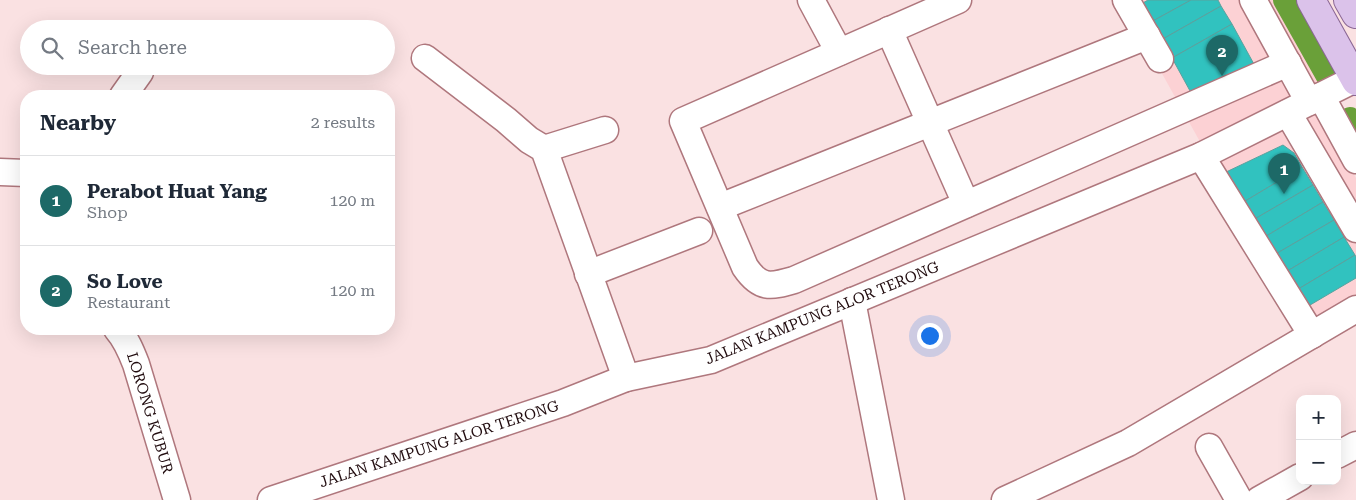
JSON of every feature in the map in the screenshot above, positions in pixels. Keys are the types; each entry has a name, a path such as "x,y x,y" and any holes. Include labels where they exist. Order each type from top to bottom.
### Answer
{"main road":[{"path":"1311,0 1356,80"}],"street":[{"path":"811,0 839,52"},
{"path":"958,0 683,121 745,267 753,278 765,285 779,285 794,280 1288,63"},
{"path":"1126,0 1160,59"},
{"path":"1253,0 1288,63 1356,229"},
{"path":"889,30 966,204"},
{"path":"720,207 1147,36"},
{"path":"425,58 529,140 544,149 626,378"},
{"path":"127,90 138,75"},
{"name":"JALAN KAMPUNG ALOR TERONG","path":"271,500 563,403 626,378 712,360 1201,156 1356,80"},
{"path":"1306,104 1356,160"},
{"path":"544,149 605,130"},
{"path":"1201,156 1312,335"},
{"path":"0,172 20,173"},
{"path":"588,274 699,232"},
{"path":"852,301 891,500"},
{"path":"1005,500 1128,443 1356,309"},
{"name":"LORONG KUBUR","path":"123,335 136,364 177,500"},
{"path":"1341,453 1356,445"},
{"path":"1209,447 1239,500"},
{"path":"1259,500 1296,479"}],"shaded area":[{"path":"1121,0 1277,0 1325,84 1308,93 1356,178 1356,326 1315,348"}],"building":[{"path":"1148,0 1191,0 1151,22 1141,4"},
{"path":"1191,0 1218,0 1221,6 1161,40 1151,22"},
{"path":"1221,6 1232,24 1172,58 1161,40"},
{"path":"1232,24 1255,66 1195,100 1172,58"},
{"path":"1283,145 1294,153 1302,167 1242,203 1224,173"},
{"path":"1302,167 1313,185 1253,220 1242,203"},
{"path":"1313,185 1323,202 1263,238 1253,220"},
{"path":"1323,202 1334,220 1274,255 1263,238"},
{"path":"1334,220 1344,237 1284,273 1274,255"},
{"path":"1344,237 1355,255 1295,291 1284,273"},
{"path":"1355,255 1356,278 1305,308 1295,291"}],"waterway":[{"path":"1284,0 1333,87"},
{"path":"1350,118 1356,128"}],"place":[{"name":"So Love","path":"1222,76"},
{"name":"Perabot Huat Yang","path":"1284,194"}]}
